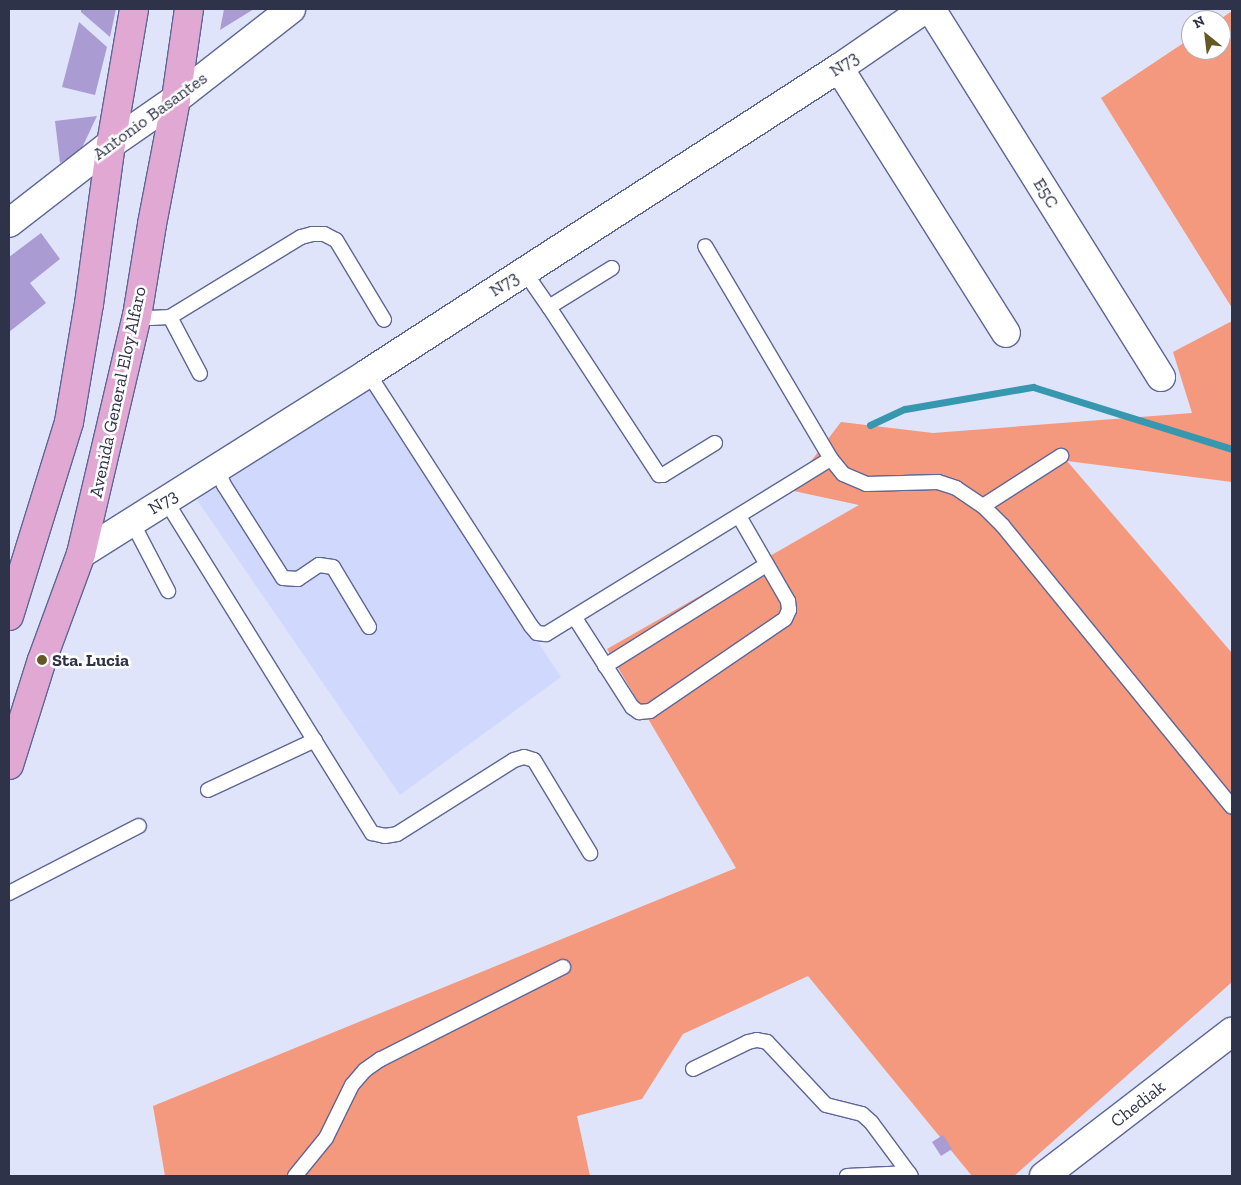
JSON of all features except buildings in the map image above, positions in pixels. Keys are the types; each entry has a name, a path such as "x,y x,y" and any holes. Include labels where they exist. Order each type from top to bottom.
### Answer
{"main road":[{"path":"9,616 69,422 89,304 111,144 134,9"},
{"name":"Avenida General Eloy Alfaro","path":"9,765 42,660 81,554 137,316 152,224 176,99 188,9"}],"street":[{"name":"Antonio Basantes","path":"9,223 111,144 176,99 291,9"},
{"name":"N73","path":"81,554 368,373 524,270 839,68 925,9"},
{"name":"E5C","path":"931,9 1161,377"},
{"path":"839,68 1006,333"},
{"name":"Chediak","path":"1044,1176 1232,1032"}],"lane":[{"path":"137,316 150,318 170,317 301,237 324,234 336,240 384,320"},
{"path":"705,246 831,459 843,474 866,484 938,482 956,488 983,506 1003,526 1232,807"},
{"path":"548,307 612,268"},
{"path":"524,270 658,475 663,475 715,442"},
{"path":"170,317 200,374"},
{"path":"368,373 537,633 546,634 575,618 831,459"},
{"path":"983,506 1062,456"},
{"path":"217,468 224,485 284,578 298,579 319,565 333,568 369,627"},
{"path":"166,500 372,833 386,836 398,834 514,760 524,757 534,760 590,853"},
{"path":"575,618 632,707 639,712 650,710 785,619 789,610 788,600 739,516"},
{"path":"132,522 168,590"},
{"path":"605,666 766,565"},
{"path":"208,790 315,740"},
{"path":"9,893 139,826"},
{"path":"295,1176 326,1138 352,1085 365,1070 381,1058 562,968"},
{"path":"693,1069 748,1042 757,1040 767,1042 826,1105 862,1114 871,1122 910,1175"},
{"path":"847,1176 910,1175"}],"shaded area":[{"path":"1231,12 1232,308 1101,98 1181,45 1181,60 1231,60"},
{"path":"1232,321 1232,482 1067,461 1232,653 1232,982 1014,1176 972,1176 808,976 683,1034 642,1099 577,1116 590,1176 165,1176 153,1106 736,868 607,649 859,505 789,490 841,422 933,433 1192,413 1173,352"},
{"path":"362,376 561,677 400,795 188,487"}],"waterway":[{"path":"870,425 905,409 1033,387 1232,449"}],"place":[{"name":"Sta. Lucia","path":"42,660"}]}
